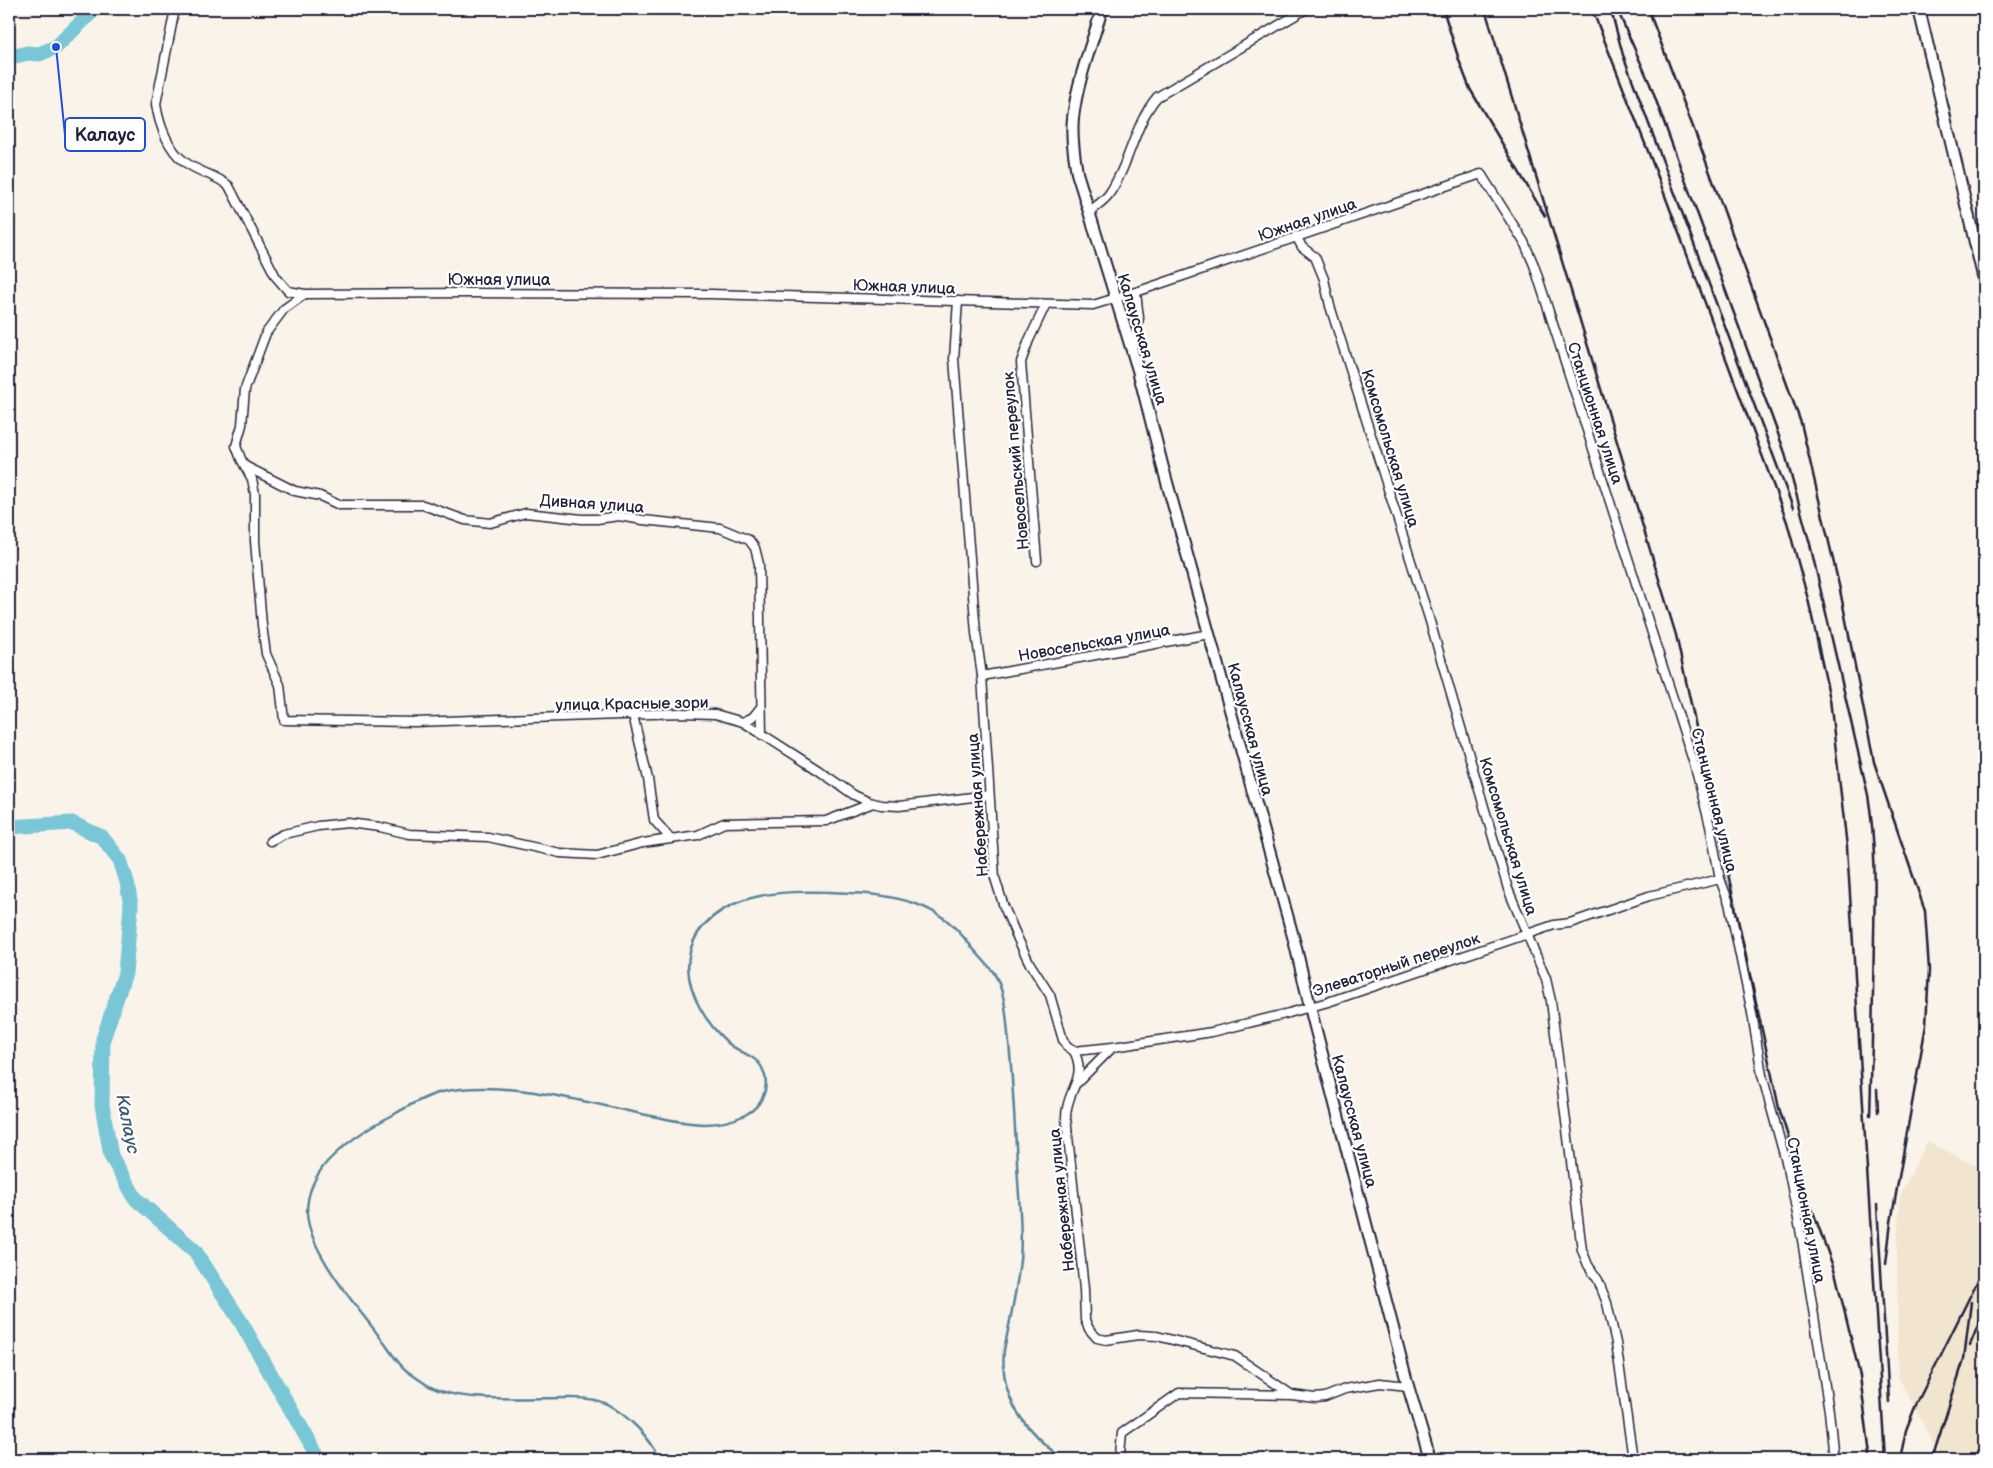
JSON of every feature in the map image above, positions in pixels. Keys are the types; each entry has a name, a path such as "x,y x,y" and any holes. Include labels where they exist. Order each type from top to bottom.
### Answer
{"street":[{"path":"175,9 156,104 158,117 170,144 185,163 220,178 229,186 276,277 288,290 305,294"},
{"name":"Калаусская улица","path":"1102,9 1080,83 1073,118 1073,143 1077,173 1132,350 1294,940 1408,1386 1430,1459"},
{"path":"1089,212 1111,190 1146,113 1157,97 1306,9"},
{"path":"1919,9 1984,280"},
{"name":"Южная улица","path":"305,294 710,294 1093,305 1136,293 1296,236 1481,174"},
{"name":"Станционная улица","path":"1481,174 1524,242 1534,265 1695,767 1710,826 1720,879 1729,903 1752,1013 1762,1075 1789,1173 1802,1240 1829,1411 1834,1459"},
{"name":"Комсомольская улица","path":"1296,236 1302,247 1315,257 1324,279 1330,306 1429,618 1508,889 1546,979 1551,1001 1582,1250 1588,1265 1598,1280 1607,1304 1616,1343 1633,1459"},
{"path":"1132,350 1140,318 1136,293"},
{"path":"246,466 240,459 236,446 242,425 245,389 248,380 263,339 272,322 284,309 305,294"},
{"name":"Набережная улица","path":"958,301 954,359 975,624 982,676 989,795 994,839 995,878 1004,907 1030,964 1050,995 1063,1040 1067,1048 1074,1051 1080,1066 1076,1084 1067,1105 1066,1127 1084,1289 1084,1312 1089,1329 1097,1338 1106,1340 1138,1334 1157,1336 1235,1356 1292,1395"},
{"name":"Новосельский переулок","path":"1037,562 1021,362 1046,304"},
{"name":"Дивная улица","path":"246,466 295,491 320,496 339,505 423,505 438,509 460,519 490,523 526,513 582,519 619,516 720,528 745,537 755,548 759,564 762,735"},
{"name":"улица Красные зори","path":"246,466 252,479 255,494 256,571 266,654 280,685 284,720 309,722 415,722 705,713 743,722 854,795 873,803 899,806 989,795"},
{"name":"Новосельская улица","path":"982,676 1210,634"},
{"path":"743,722 753,717 761,707"},
{"path":"633,715 648,779 654,820 671,839"},
{"path":"270,841 284,834 318,826 348,823 380,826 409,834 502,839 560,853 587,856 643,843 698,835 724,823 826,821 873,803"},
{"name":"Элеваторный переулок","path":"1074,1051 1212,1032 1310,1007 1649,896 1720,879"},
{"path":"1076,1084 1112,1047"},
{"path":"1120,1455 1122,1433 1179,1393 1292,1395 1316,1398 1325,1397 1345,1389 1380,1383 1408,1386"}],"shaded area":[{"path":"1927,1141 1984,1170 1984,1459 1940,1459 1938,1445 1933,1444 1898,1377 1897,1245 1900,1196"}],"waterway":[{"name":"Калаус","path":"9,58 27,53 39,54 56,47 95,9"},
{"name":"Калаус","path":"9,827 72,823 102,837 120,860 127,882 131,906 125,973 103,1039 102,1105 111,1156 136,1199 195,1251 241,1322 319,1459"},
{"path":"660,1459 638,1428 603,1402 581,1398 499,1398 460,1395 443,1392 429,1386 407,1371 346,1293 324,1260 309,1227 308,1198 312,1185 323,1167 349,1142 411,1105 442,1092 466,1088 517,1090 696,1124 721,1123 751,1112 760,1102 765,1090 766,1084 763,1070 757,1061 728,1043 712,1026 700,1008 692,988 688,969 690,950 698,933 713,917 734,904 761,896 792,892 837,892 875,895 900,899 924,907 935,912 954,926 998,980 1007,1018 1010,1050 1021,1236 1019,1271 1004,1350 1006,1384 1011,1399 1027,1426 1063,1459"}],"railway":[{"path":"1443,9 1470,89 1545,216"},
{"path":"1485,9 1676,635 1779,1108 1803,1184 1835,1272 1860,1376 1870,1454"},
{"path":"1592,9 1655,169 1787,522 1808,599 1830,699 1847,847 1885,1459"},
{"path":"1617,9 1650,84 1784,450 1810,544 1868,795 1874,848 1875,883 1870,1115"},
{"path":"1648,9 1701,148 1801,423 1839,585 1874,762 1925,911 1929,970 1926,1025 1891,1222 1886,1264"},
{"path":"1612,14 1623,55 1793,508"},
{"path":"1877,1089 1878,1112"},
{"path":"1877,1205 1889,1402"},
{"path":"1900,1459 1906,1430 1915,1407 1984,1268"},
{"path":"1932,1459 1964,1359 1971,1302"},
{"path":"1970,1345 1984,1311"}],"place":[{"name":"Калаус","path":"56,47"}]}
